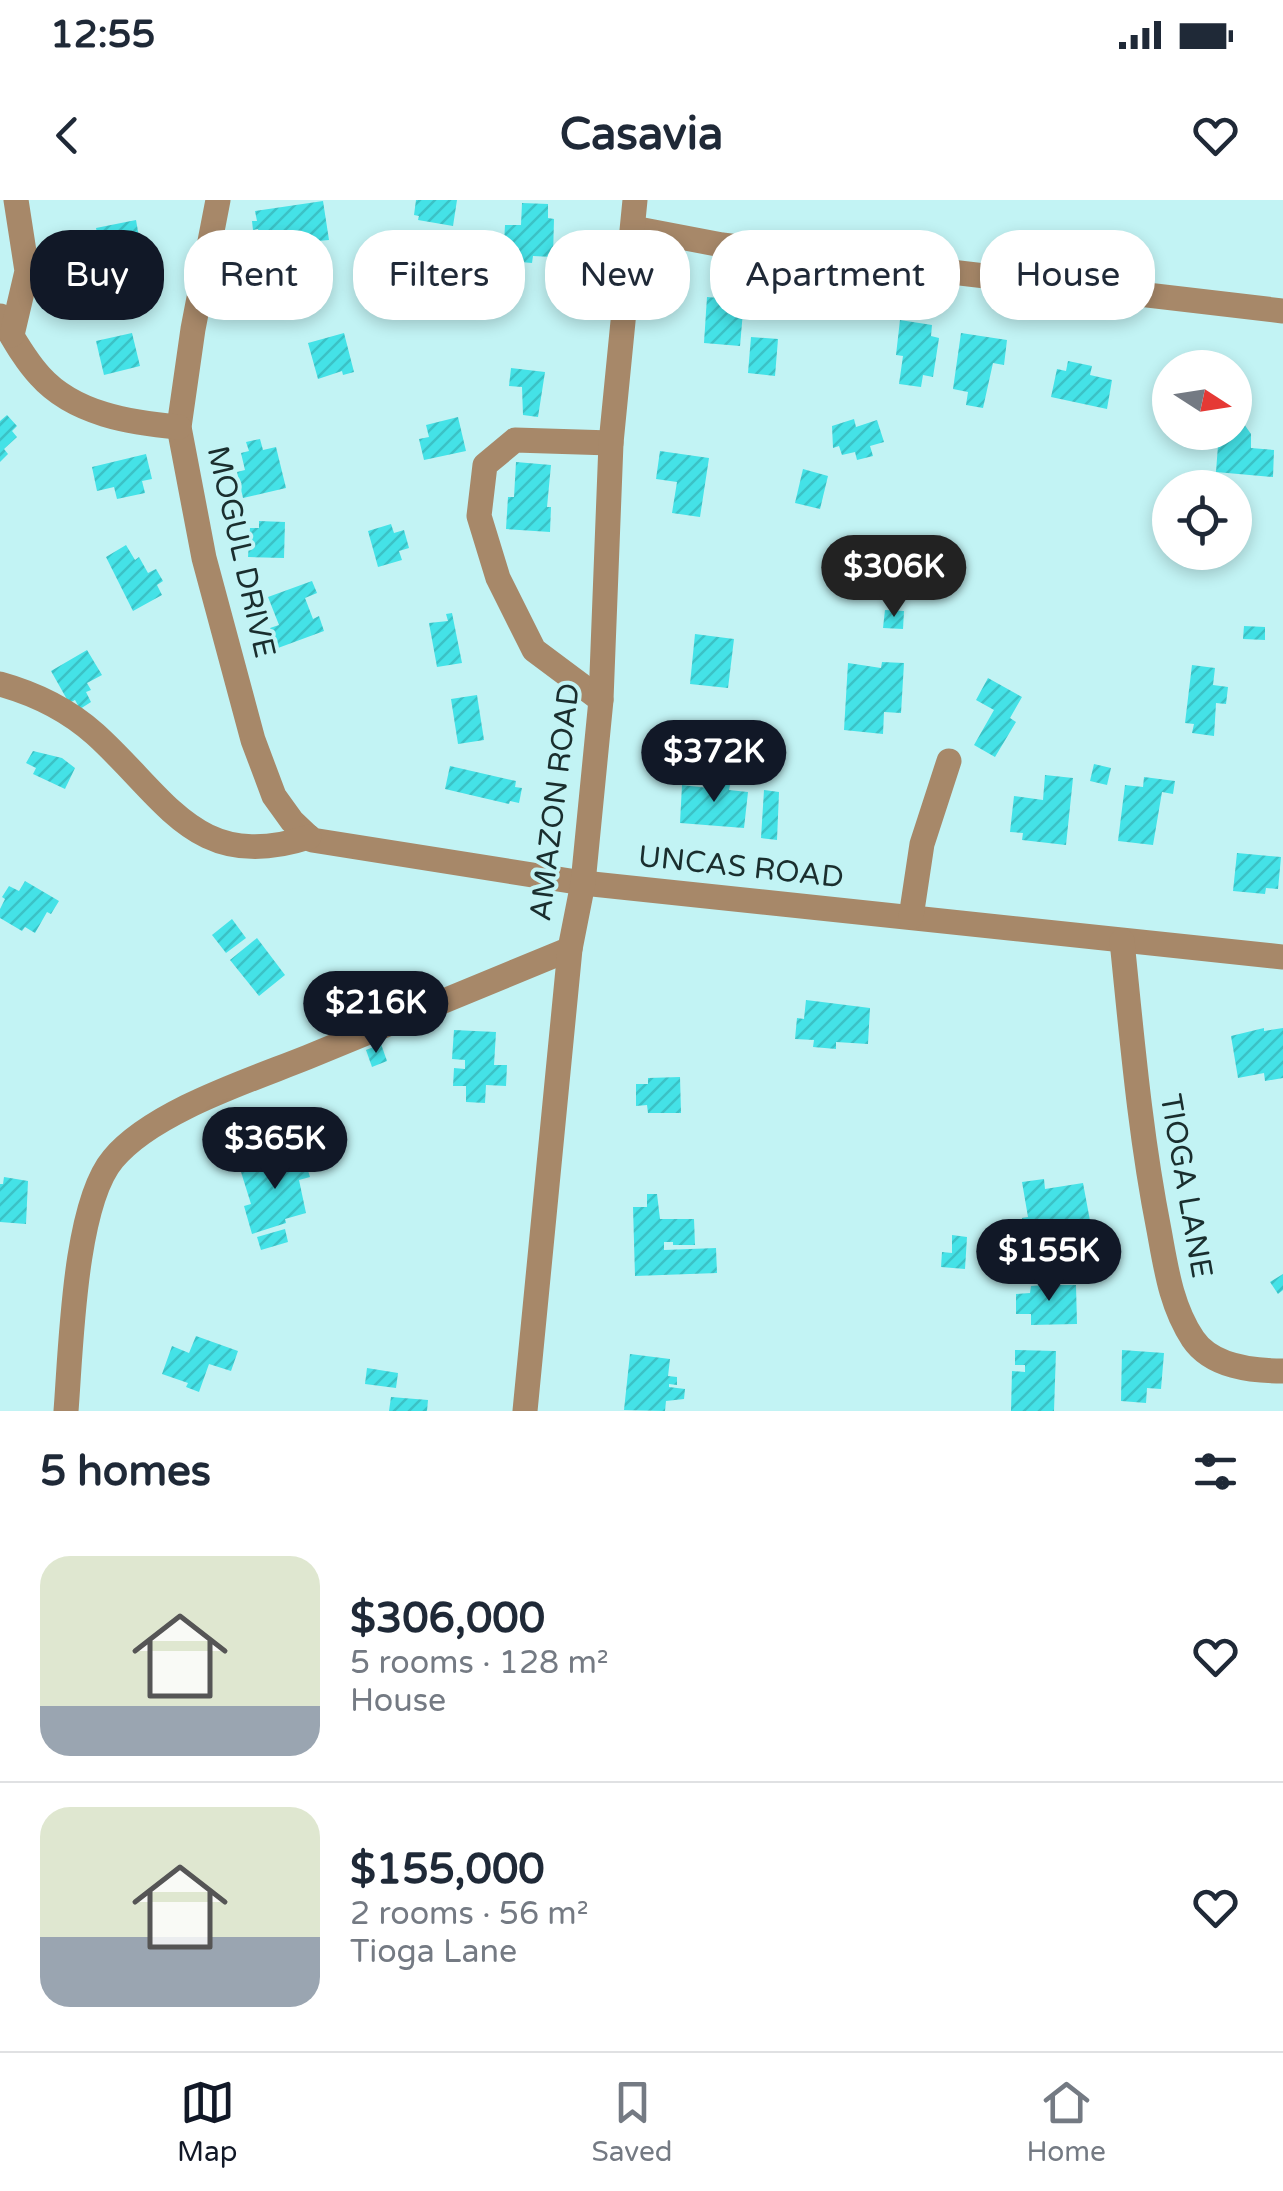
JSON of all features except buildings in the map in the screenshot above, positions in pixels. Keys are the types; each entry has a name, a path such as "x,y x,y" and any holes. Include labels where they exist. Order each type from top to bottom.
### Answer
{"street":[{"path":"16,200 26,271 6,326 41,378 94,412 144,424 179,427"},
{"name":"MOGUL DRIVE","path":"218,200 179,427 204,558 254,740 274,796 292,822 309,837"},
{"name":"AMAZON ROAD","path":"525,1411 570,949 583,883 601,700 611,442 636,200"},
{"path":"632,228 741,247 1283,312"},
{"path":"601,700 534,650 498,578 479,516 485,465 515,440 611,442"},
{"path":"0,684 38,695 94,732 177,818 198,832 220,842 252,848 277,847 309,837"},
{"path":"910,917 922,844 948,761"},
{"name":"UNCAS ROAD","path":"309,837 343,847 583,883 1283,957"},
{"name":"TIOGA LANE","path":"1122,941 1143,1149 1172,1297 1194,1342 1222,1362 1251,1370 1282,1371"},
{"path":"66,1411 76,1288 92,1199 113,1159 155,1124 223,1092 570,949"}]}
